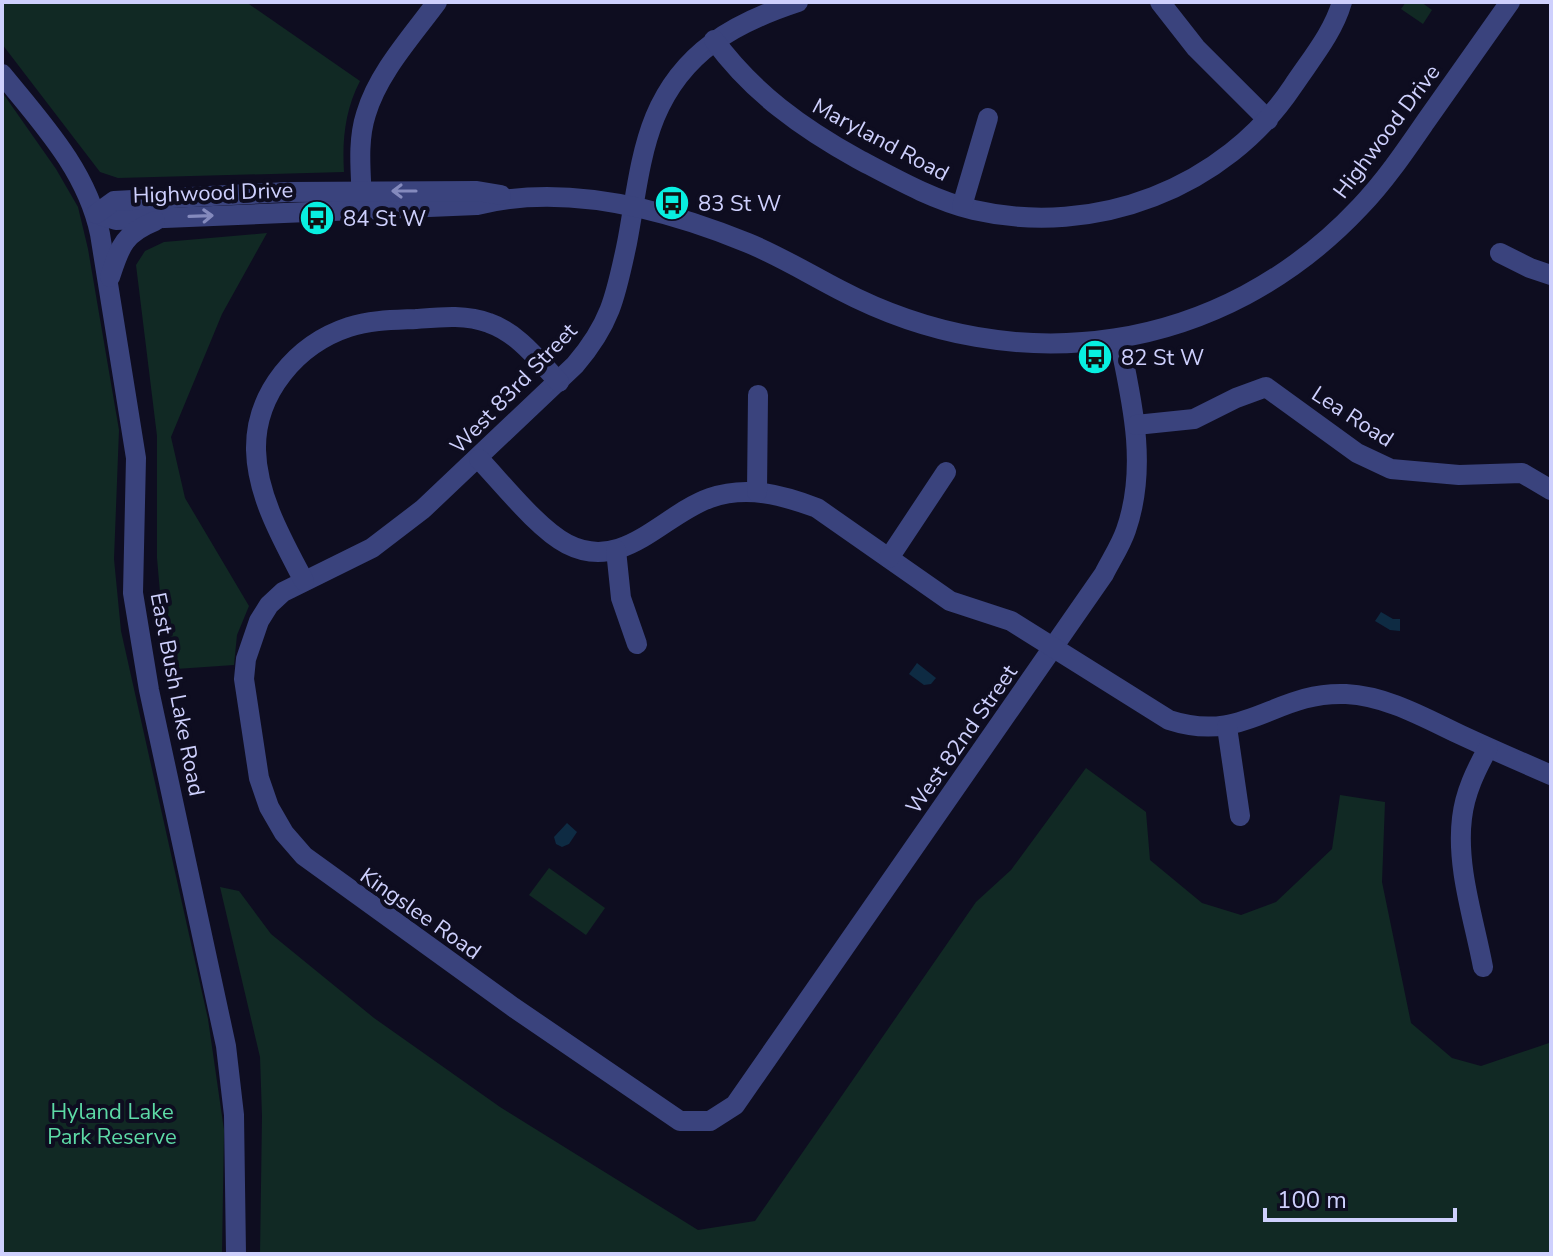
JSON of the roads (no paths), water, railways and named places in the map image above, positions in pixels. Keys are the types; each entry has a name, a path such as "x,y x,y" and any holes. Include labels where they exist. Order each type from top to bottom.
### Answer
{"street":[{"path":"362,200 360,156 366,113 386,73 437,2"},
{"name":"West 83rd Street","path":"252,639 269,605 283,592 372,548 423,509 559,382 594,343 608,319 617,292 655,118 670,89 689,63 714,40 739,24 798,2"},
{"path":"1160,2 1196,48 1268,120"},
{"name":"Maryland Road","path":"714,40 759,91 815,135 900,182 936,199 962,206 1014,217 1055,218 1094,214 1133,205 1206,172 1239,148 1268,120 1326,37 1338,17 1342,2"},
{"name":"Highwood Drive","path":"96,214 116,220 163,218 477,191 509,197 549,195 634,208 749,243 886,312 933,328 981,339 1030,344 1119,339 1177,325 1223,307 1267,283 1335,233 1376,190 1510,2"},
{"name":"East Bush Lake Road","path":"2,74 58,144 86,189 96,214 130,405 136,458 133,593 139,632 226,1046 234,1115 236,1254"},
{"path":"962,206 988,118"},
{"name":"Highwood Drive","path":"96,214 114,201 362,200"},
{"path":"108,285 124,240 143,226 163,218"},
{"path":"1500,253 1551,275"},
{"path":"304,581 265,500 258,474 256,447 260,419 270,393 284,371 303,351 326,336 352,326 379,321 468,318 490,323 509,334 559,382"},
{"name":"West 82nd Street","path":"710,1121 735,1105 1104,574 1126,530 1136,488 1136,425 1119,339"},
{"name":"Lea Road","path":"1136,425 1194,419 1266,387 1357,453 1391,469 1459,475 1522,473 1551,490"},
{"path":"757,492 758,395"},
{"path":"479,459 549,531 584,551 616,550 643,539 687,508 739,492 792,499 817,508 950,601 1011,621 1169,720 1191,727 1227,727 1287,703 1316,696 1346,694 1377,699 1405,709 1551,775"},
{"path":"889,558 946,472"},
{"path":"616,550 621,598 637,644"},
{"name":"Kingslee Road","path":"252,639 244,679 259,778 269,807 284,833 304,856 513,1007 680,1121 710,1121"},
{"path":"1227,727 1240,816"},
{"path":"1483,967 1461,839 1467,793 1488,748"}],"water":[{"path":"1381,612 1393,619 1400,619 1400,631 1390,630 1375,621"},
{"path":"917,663 936,678 931,684 924,685 909,674"},
{"path":"567,823 577,832 569,844 562,847 556,844 554,837"}],"place":[{"name":"83 St W","path":"672,203"},
{"name":"84 St W","path":"317,218"},
{"name":"82 St W","path":"1095,357"}],"park label":[{"name":"Hyland Lake Park Reserve","path":"112,1124"}]}
